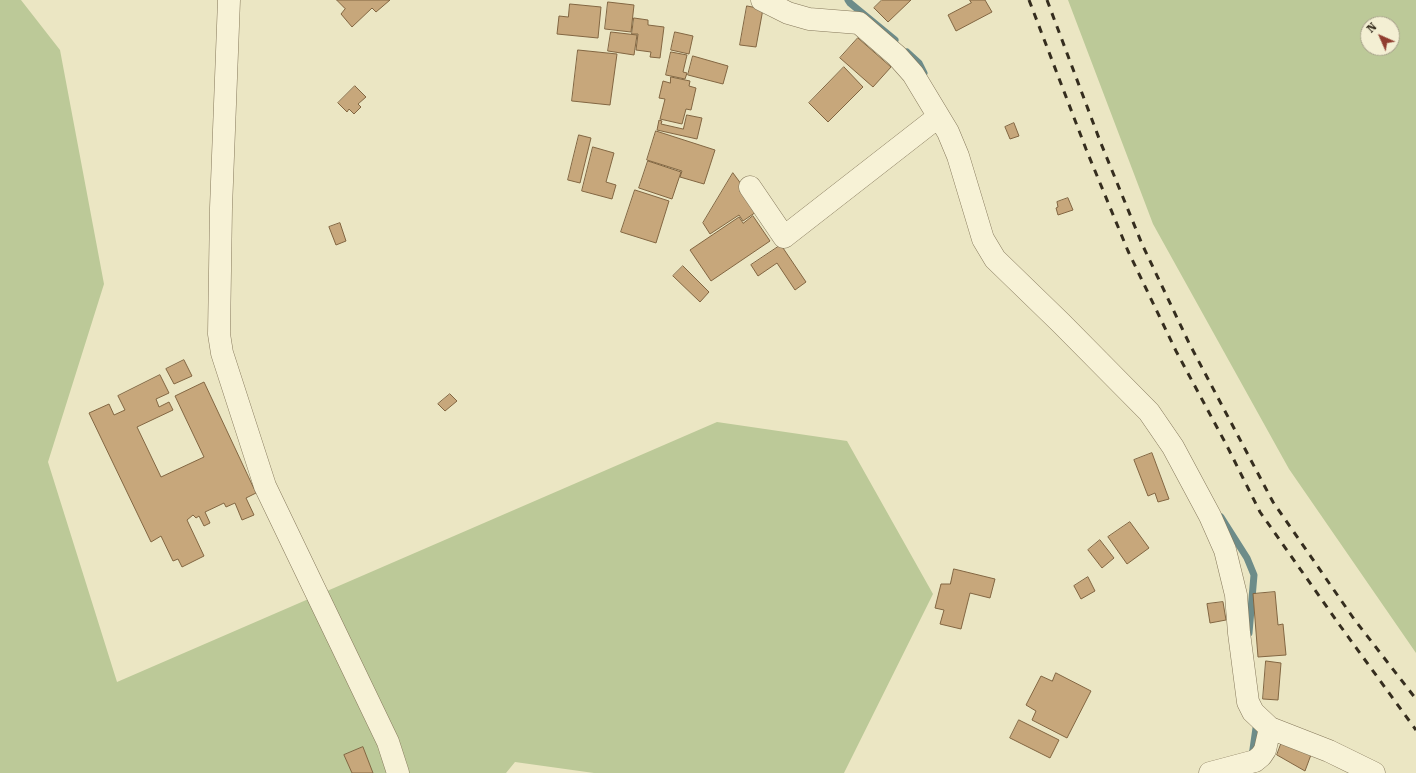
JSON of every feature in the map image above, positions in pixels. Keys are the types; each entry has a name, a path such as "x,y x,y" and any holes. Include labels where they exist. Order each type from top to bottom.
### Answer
{"street":[{"path":"229,0 221,208 219,334 222,353 265,486 388,742 398,773"},
{"path":"762,0 788,13 809,19 859,23 897,56 913,74 948,132 958,156 983,239 995,259 1149,412 1173,447 1210,516 1225,550 1236,595 1239,633 1248,702 1261,720 1265,750 1261,756 1250,763 1210,773"},
{"path":"750,187 784,237 938,117"},
{"path":"1261,720 1374,773"}],"green space":[{"path":"0,0 21,0 60,50 104,284 48,462 117,682 717,422 847,441 933,594 844,773 594,773 515,762 506,773 0,773"},
{"path":"1068,0 1416,0 1416,653 1289,469 1153,224"}],"building":[{"path":"337,0 390,0 376,12 372,8 352,27 341,14 345,9"},
{"path":"882,0 911,0 888,22 874,8"},
{"path":"970,0 985,0 992,12 956,31 948,15 971,3"},
{"path":"608,2 634,5 631,32 605,29"},
{"path":"570,4 601,7 598,38 557,34 559,16 568,17"},
{"path":"747,6 763,9 756,47 740,45"},
{"path":"634,18 648,20 648,25 664,27 660,58 650,57 651,52 636,50 638,34 632,34"},
{"path":"611,32 637,35 634,55 608,51"},
{"path":"675,32 693,36 689,54 671,50"},
{"path":"858,38 891,67 873,87 840,58"},
{"path":"578,50 617,54 610,105 572,101"},
{"path":"671,52 687,55 683,72 687,73 685,79 666,75"},
{"path":"693,56 728,66 723,84 688,75"},
{"path":"844,67 863,87 828,122 809,103"},
{"path":"671,77 690,81 689,86 696,88 691,110 686,109 682,124 660,119 665,99 659,98 663,81 670,83"},
{"path":"355,86 366,97 358,104 361,107 354,114 349,109 347,112 338,103"},
{"path":"687,115 702,118 697,139 657,130 659,120 662,121 661,124 683,129"},
{"path":"1014,123 1019,136 1010,139 1005,127"},
{"path":"656,131 715,150 704,184 680,177 682,171 647,160"},
{"path":"579,135 591,138 580,183 568,180"},
{"path":"593,147 614,153 606,182 616,185 612,199 582,191"},
{"path":"648,161 681,172 672,199 639,188"},
{"path":"733,173 753,200 756,212 743,221 739,215 710,234 703,223"},
{"path":"635,190 669,201 656,243 621,232"},
{"path":"1068,198 1073,210 1058,215 1056,208 1058,207 1057,202"},
{"path":"753,216 770,241 711,281 690,250 739,217 743,223"},
{"path":"340,223 346,241 336,245 329,227"},
{"path":"781,245 806,282 795,290 777,263 758,276 751,265"},
{"path":"683,266 709,292 700,302 673,276"},
{"path":"184,360 192,376 174,384 166,369"},
{"path":"160,375 169,393 156,399 159,407 169,402 173,410 137,427 161,477 204,457 175,396 204,382 256,493 246,498 254,515 242,520 235,503 226,507 224,503 205,512 210,523 204,526 199,516 196,518 193,515 187,520 204,556 182,567 178,559 173,561 161,536 151,542 89,413 109,404 114,415 125,410 118,396"},
{"path":"450,394 457,401 445,411 438,404"},
{"path":"1152,453 1169,499 1158,502 1155,493 1148,496 1134,460"},
{"path":"1130,522 1149,548 1127,564 1108,537"},
{"path":"1100,540 1114,558 1102,568 1088,550"},
{"path":"954,569 995,579 990,598 970,593 961,629 940,624 944,610 935,608 941,584 950,584"},
{"path":"1088,577 1095,591 1081,599 1074,586"},
{"path":"1275,592 1278,625 1283,624 1286,655 1258,657 1253,594"},
{"path":"1223,602 1226,620 1210,623 1207,604"},
{"path":"1266,661 1281,663 1278,700 1263,699"},
{"path":"1056,673 1091,691 1067,738 1032,720 1036,711 1026,705 1041,676 1052,681"},
{"path":"1019,720 1059,740 1050,758 1010,738"},
{"path":"1283,739 1312,752 1305,771 1277,755"},
{"path":"363,747 373,773 352,773 344,755"}],"waterway":[{"path":"848,0 895,40"},
{"path":"907,52 919,63 924,73"},
{"path":"1221,517 1247,558 1254,575 1249,633"},
{"path":"1252,756 1257,721"}],"railway":[{"path":"1029,0 1086,149 1128,251 1176,351 1227,446 1260,512 1416,730"},
{"path":"1047,0 1100,141 1142,244 1189,343 1273,502 1354,619 1416,699"}]}
